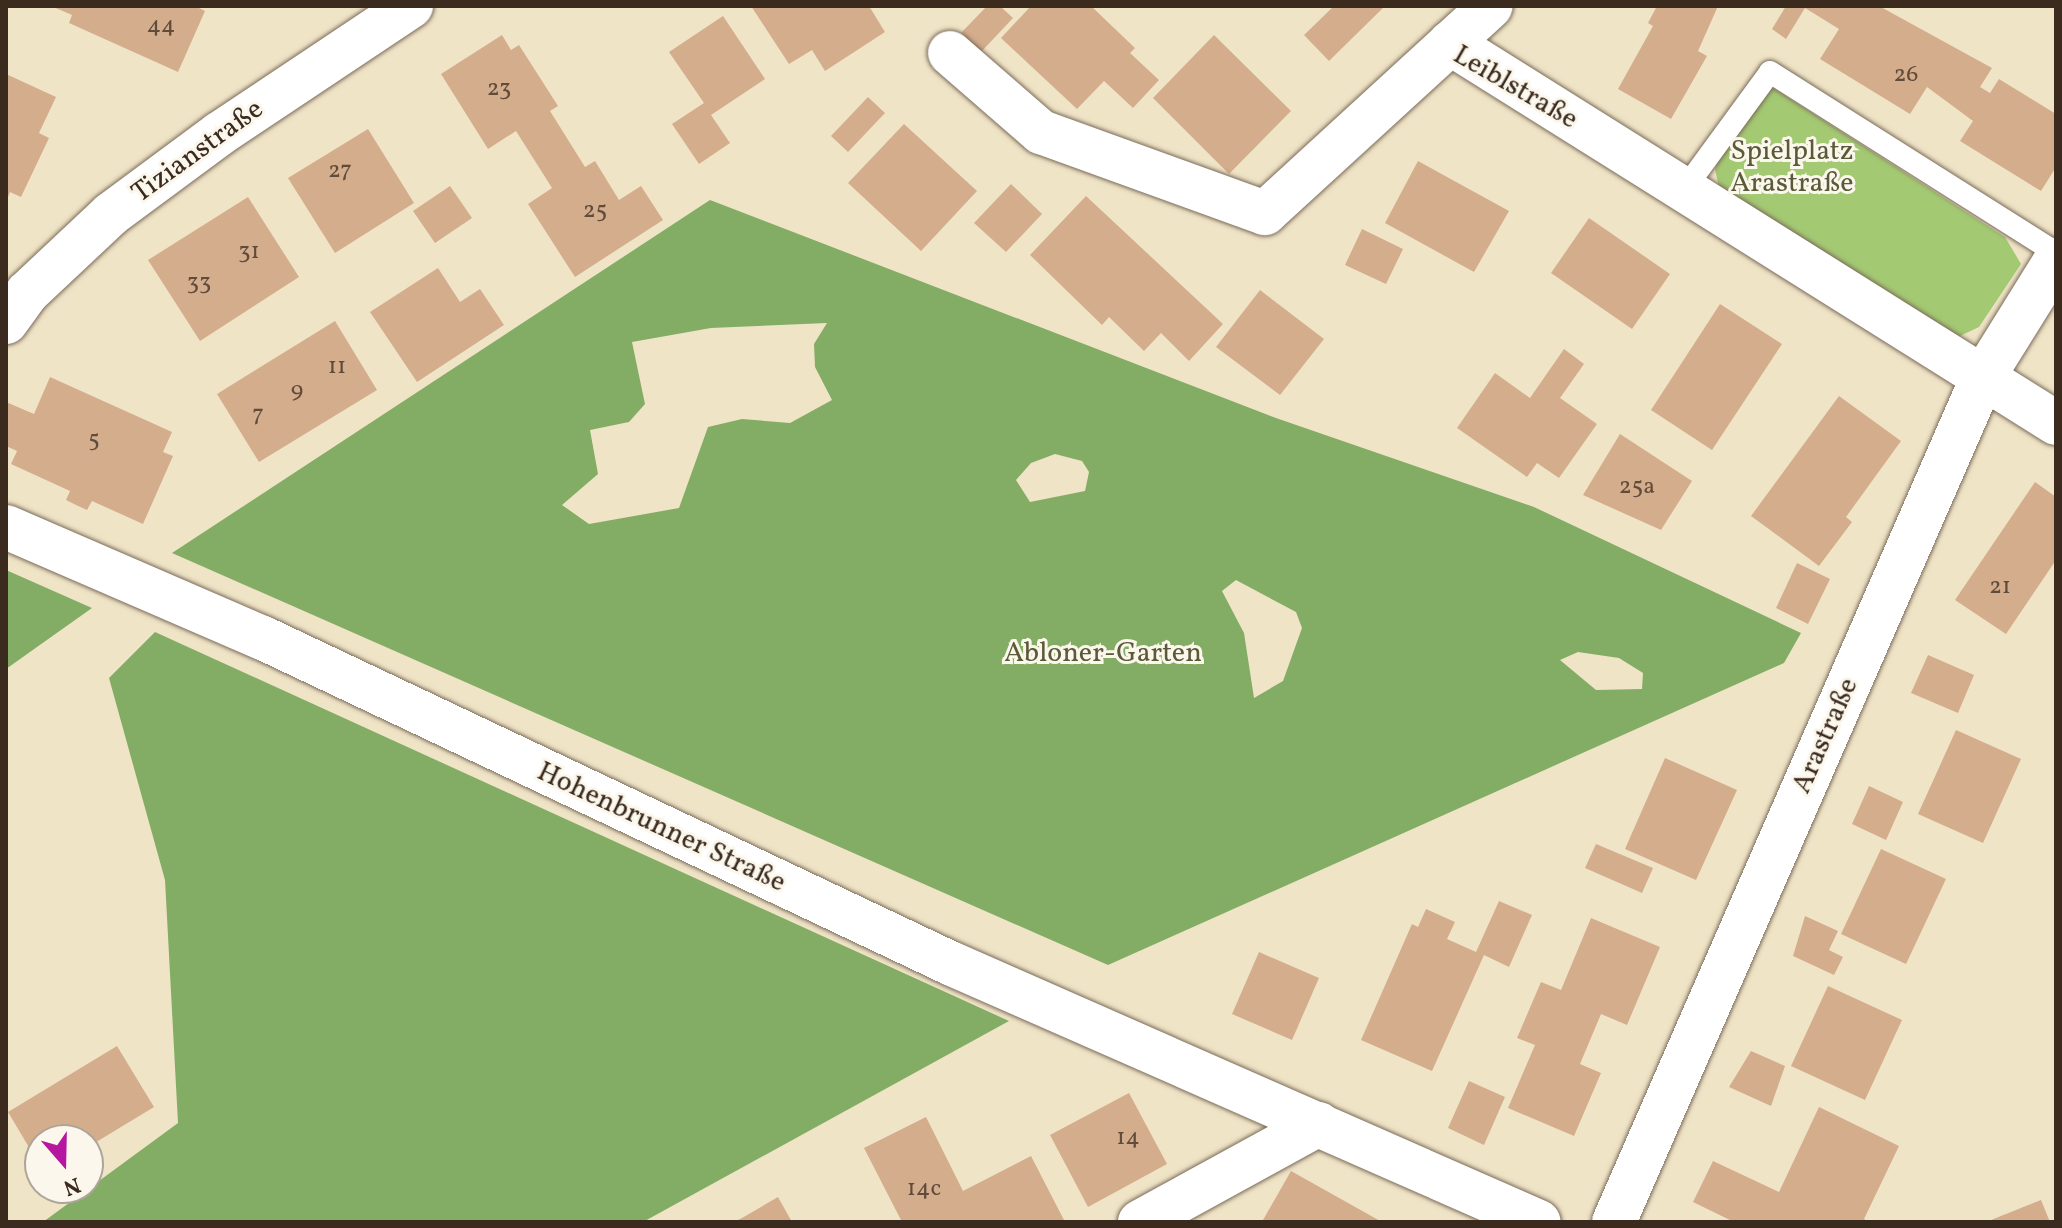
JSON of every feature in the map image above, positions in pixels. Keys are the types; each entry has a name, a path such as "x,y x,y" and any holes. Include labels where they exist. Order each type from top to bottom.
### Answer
{"street":[{"name":"Tizianstraße","path":"6,322 27,293 111,214 219,134 411,6"},
{"path":"1450,43 1491,6"},
{"name":"Leiblstraße","path":"950,53 1041,132 1265,213 1450,43 2056,423"},
{"name":"Arastraße","path":"1614,1222 1982,379 2056,260"},
{"name":"Hohenbrunner Straße","path":"6,527 263,638 950,963 1539,1222"},
{"path":"1140,1222 1319,1124"}],"lane":[{"path":"1683,191 1770,72 2056,253"}],"green space":[{"name":"Spielplatz Arastraße","path":"1767,84 2005,237 2021,264 1979,327 1960,336 1953,333 1719,188 1715,169 1719,159"},
{"name":"Abloner-Garten","path":"710,200 1276,418 1534,507 1801,633 1784,663 1108,965 172,553","holes":["827,323 814,344 815,367 832,400 790,423 742,419 708,427 679,508 589,524 562,505 598,474 590,430 629,422 645,404 632,342 711,328","1055,454 1082,461 1089,472 1085,491 1030,502 1016,480 1031,463","1236,580 1296,612 1302,628 1283,681 1254,698 1244,633 1222,591","1578,652 1619,658 1643,673 1642,689 1596,690 1560,660"]},
{"path":"6,570 92,608 6,669"},
{"path":"155,632 1009,1021 643,1222 43,1222 68,1204 104,1204 104,1177 178,1123 165,880 109,678"}],"building":[{"path":"51,6 195,6 205,11 178,72 69,23 72,15"},
{"path":"751,6 869,6 885,32 825,71 812,50 789,64"},
{"path":"987,6 1000,6 1013,18 981,52 961,33"},
{"path":"1031,6 1091,6 1135,48 1130,53 1159,80 1133,108 1104,81 1077,109 1001,38"},
{"path":"1334,6 1385,6 1329,61 1304,35"},
{"path":"1657,6 1718,6 1698,51 1707,56 1671,119 1618,89 1653,26 1648,23"},
{"path":"1786,6 1879,6 1992,68 1980,87 1990,93 1999,79 2056,114 2056,167 2041,191 1960,141 1973,121 1927,87 1910,114 1820,59 1839,29 1805,8 1786,39 1772,29"},
{"path":"723,16 765,79 711,115 730,143 699,164 672,124 704,103 669,52"},
{"path":"502,35 511,50 519,45 558,106 550,111 585,167 595,161 619,200 641,186 663,220 575,277 528,204 552,188 516,131 488,149 441,74"},
{"path":"1214,35 1291,111 1229,174 1153,98"},
{"path":"6,74 56,97 39,133 49,138 21,197 10,192 6,202"},
{"path":"868,97 885,113 848,152 831,136"},
{"path":"904,124 977,191 921,251 848,183"},
{"path":"368,129 414,203 335,253 288,178"},
{"path":"1418,161 1509,211 1474,272 1385,223"},
{"path":"1011,184 1042,214 1006,252 974,223"},
{"path":"450,186 472,218 435,243 413,211"},
{"path":"1086,196 1223,324 1189,361 1161,333 1144,351 1109,317 1102,325 1030,255"},
{"path":"248,197 299,277 200,341 148,260"},
{"path":"1589,218 1670,274 1632,329 1551,273"},
{"path":"1362,229 1403,249 1386,284 1345,265"},
{"path":"438,268 460,302 480,289 504,325 417,382 370,312"},
{"path":"1260,290 1324,339 1280,395 1216,347"},
{"path":"1720,304 1782,344 1712,450 1651,410"},
{"path":"335,321 377,390 259,462 217,394"},
{"path":"1564,349 1584,364 1560,398 1597,424 1559,478 1537,463 1527,477 1457,428 1495,373 1530,398"},
{"path":"50,377 172,432 163,452 173,456 143,524 92,501 87,510 76,505 66,500 70,491 11,464 17,451 6,446 6,402 34,414"},
{"path":"1839,396 1901,441 1846,517 1852,522 1819,566 1751,516"},
{"path":"1620,434 1692,481 1661,530 1583,495"},
{"path":"2035,482 2056,497 2056,560 2006,634 1955,600"},
{"path":"1797,563 1830,579 1808,624 1776,608"},
{"path":"1928,655 1974,675 1958,713 1911,693"},
{"path":"1956,730 2021,759 1983,843 1918,814"},
{"path":"1665,758 1737,790 1696,880 1625,849"},
{"path":"1869,786 1903,802 1886,840 1852,824"},
{"path":"1596,844 1653,868 1642,893 1585,868"},
{"path":"1881,849 1946,879 1906,964 1841,934"},
{"path":"1499,901 1532,915 1509,967 1484,955 1432,1071 1361,1040 1412,924 1418,927 1426,909 1455,922 1447,939 1476,952"},
{"path":"1805,916 1838,931 1829,950 1843,957 1834,975 1793,956"},
{"path":"1591,918 1660,947 1627,1025 1601,1014 1580,1064 1601,1073 1574,1136 1508,1108 1535,1045 1517,1038 1541,982 1561,990"},
{"path":"1259,952 1319,978 1292,1040 1232,1014"},
{"path":"1828,986 1902,1020 1865,1100 1791,1066"},
{"path":"117,1046 154,1107 104,1137 104,1124 24,1124 24,1139 8,1112"},
{"path":"1751,1051 1785,1066 1771,1106 1729,1087"},
{"path":"1469,1081 1505,1097 1484,1145 1448,1128"},
{"path":"1129,1093 1167,1164 1088,1207 1050,1135"},
{"path":"1819,1107 1899,1146 1864,1219 1869,1222 1734,1222 1693,1202 1713,1161 1779,1192"},
{"path":"926,1117 963,1191 1031,1156 1065,1222 902,1222 864,1148"},
{"path":"1291,1171 1382,1222 1263,1220"},
{"path":"778,1197 792,1222 734,1222 742,1218"},
{"path":"2041,1200 2050,1222 1986,1222"}]}
